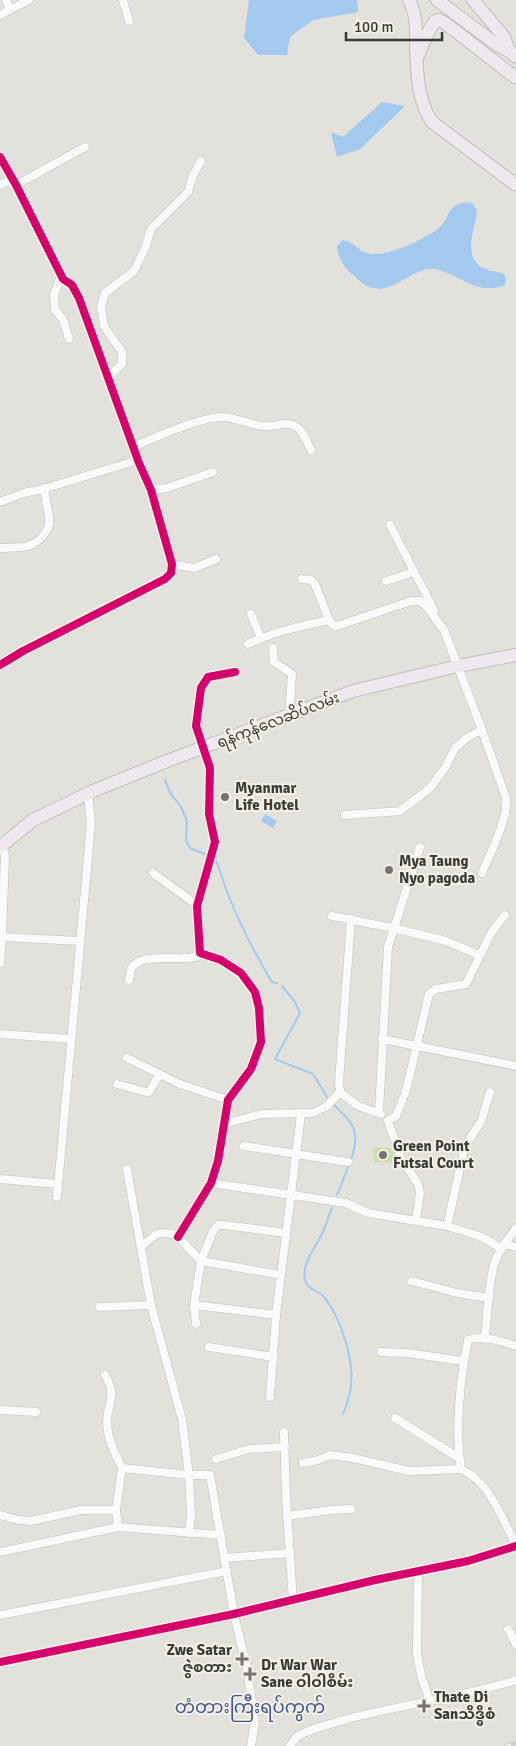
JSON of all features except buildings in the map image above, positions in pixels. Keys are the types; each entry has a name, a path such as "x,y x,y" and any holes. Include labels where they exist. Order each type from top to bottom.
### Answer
{"main road":[{"path":"409,0 416,22 417,63 421,95 432,122 516,185"},
{"path":"437,0 512,54"},
{"path":"473,0 504,37 512,54"},
{"path":"417,63 423,42 432,24 434,21 439,20 516,78"},
{"name":"ရန်ကုန်လေဆိပ်လမ်း","path":"1,846 33,820 88,793 353,691 458,666 516,655"}],"street":[{"path":"6,0 10,9"},
{"path":"0,15 29,0"},
{"path":"123,0 129,21"},
{"path":"0,185 14,182 85,147"},
{"path":"0,157 63,280 72,284 79,298 133,447 150,487 172,564 171,573 165,579 23,651 0,665"},
{"path":"108,377 122,364 122,352 104,326 101,306 105,293 134,271 146,246 151,229 188,192 192,175 201,161"},
{"path":"62,276 54,295 55,310 63,319 70,339"},
{"path":"133,447 176,429 221,417 241,419 264,426 273,427 284,424 296,426 300,429 311,450"},
{"path":"0,502 24,493 138,460"},
{"path":"150,487 167,488 213,472"},
{"path":"0,548 18,549 29,547 38,541 48,530 50,520 44,495 46,488"},
{"path":"390,525 438,617 438,621"},
{"path":"172,564 194,568 216,559"},
{"path":"386,581 414,572"},
{"path":"302,579 312,580 315,584 329,620 333,625 337,626 411,601 420,601 427,607 444,630 506,798 506,808 482,872"},
{"path":"251,614 261,638"},
{"path":"248,644 297,627 329,620"},
{"path":"273,648 274,662 292,674 289,716"},
{"path":"202,954 198,906 215,842 209,814 210,768 196,726 201,688 208,677 235,672"},
{"path":"345,815 400,811 430,788 445,768 455,748 468,736 482,730"},
{"path":"58,1197 91,824 88,793"},
{"path":"0,963 5,856 1,846"},
{"path":"379,1112 388,947 420,847"},
{"path":"153,873 198,906"},
{"path":"388,1121 396,1116 406,1091 429,994 436,989 466,984 490,933 505,915"},
{"path":"332,916 446,941 479,955"},
{"path":"351,919 339,1082 340,1092 358,1106 379,1112 388,1121 401,1158 418,1184 420,1193 416,1220"},
{"path":"1,937 80,941"},
{"path":"129,980 131,969 138,962 161,958 196,957 202,954 221,960 241,973 255,992 259,1008 261,1042 251,1069 228,1100 218,1161 211,1183 178,1237"},
{"path":"0,1034 72,1039"},
{"path":"382,1039 516,1066"},
{"path":"126,1058 180,1084 228,1100"},
{"path":"117,1084 149,1092 160,1074"},
{"path":"224,1124 260,1114 313,1114 327,1106 340,1092"},
{"path":"447,1226 465,1146 481,1122 490,1092"},
{"path":"270,1397 276,1315 301,1114"},
{"path":"244,1146 348,1162"},
{"path":"128,1169 151,1305 182,1419 188,1475 189,1533"},
{"path":"0,1179 58,1184"},
{"path":"211,1183 346,1203 368,1213 447,1226 503,1246 516,1247"},
{"path":"196,1324 194,1305 201,1261 212,1231 218,1225 286,1233"},
{"path":"485,1339 488,1298 494,1265 503,1246 516,1228"},
{"path":"142,1246 155,1235 161,1233 173,1234 201,1261 281,1275"},
{"path":"412,1281 457,1293 488,1298"},
{"path":"100,1307 151,1305"},
{"path":"194,1305 276,1315"},
{"path":"461,1469 458,1444 464,1361 468,1340 472,1338 485,1339 516,1346"},
{"path":"209,1347 274,1357"},
{"path":"381,1352 407,1352 464,1361"},
{"path":"105,1375 112,1389 107,1424 109,1438 112,1450 122,1468 116,1510 118,1527"},
{"path":"0,1410 36,1412"},
{"path":"395,1418 459,1458"},
{"path":"284,1432 287,1516 294,1600"},
{"path":"216,1459 249,1449 285,1447"},
{"path":"0,1662 234,1614 375,1580 468,1561 516,1546 486,1489 473,1476 461,1469 409,1472 353,1458 330,1455 303,1463"},
{"path":"122,1468 188,1475 210,1475 234,1614 247,1668 254,1722 251,1746"},
{"path":"287,1516 351,1509"},
{"path":"0,1515 31,1521 82,1510 116,1510"},
{"path":"0,1552 118,1527 221,1535"},
{"path":"225,1558 290,1554"},
{"path":"0,1615 227,1571"},
{"path":"418,1572 418,1654 421,1675 430,1702"},
{"path":"508,1629 516,1644"},
{"path":"290,1746 297,1736 309,1730 376,1711 486,1690 516,1680"}],"green space":[{"name":"Green Point Futsal Court","path":"373,1147 391,1148 397,1163 374,1162"}],"water":[{"path":"249,0 357,0 358,12 313,20 290,37 287,55 258,55 244,38"},
{"path":"382,102 405,106 360,149 337,157 331,132 343,137"},
{"path":"467,202 473,204 477,210 471,248 475,262 481,267 504,274 506,279 505,285 482,288 436,269 427,269 391,286 374,288 360,282 340,259 337,246 343,240 366,253 377,254 392,251 409,245 432,233 442,225 451,209"},
{"path":"265,814 277,821 273,828 261,821"}],"waterway":[{"path":"165,780 187,821 186,841 190,848 207,855"},
{"path":"215,859 248,940 272,982 277,983"},
{"path":"282,986 295,1002 300,1013 275,1059 313,1074 327,1097"},
{"path":"333,1104 354,1128 355,1141 351,1160"},
{"path":"337,1195 349,1165"},
{"path":"332,1208 307,1262 304,1274 308,1286 322,1295 331,1306 346,1343 351,1369 351,1381 350,1392 343,1414"}],"railway":[{"path":"506,1746 516,1743"}],"cycle path":[{"path":"0,157 63,279 72,285 79,298 139,463 151,490 172,564 171,573 165,579 23,651 0,665"},
{"path":"178,1237 211,1183 218,1161 228,1100 251,1069 261,1042 259,1008 255,992 241,973 221,960 200,953 197,906 215,842 209,814 210,768 196,726 201,688 208,677 235,672"},
{"path":"0,1662 234,1614 375,1580 468,1561 516,1546"}],"place":[{"name":"Myanmar Life Hotel","path":"225,797"},
{"name":"Mya Taung Nyo pagoda","path":"389,870"},
{"name":"Green Point Futsal Court","path":"383,1155"},
{"name":"Zwe Satar ဇွဲစတား","path":"242,1659"},
{"name":"Dr War War Sane ဝါဝါစိမ်း","path":"250,1674"},
{"name":"Thate Di Sanသိဒ္ဓိစံ","path":"424,1706"}],"district":[{"name":"တံတားကြီးရပ်ကွက်","path":"250,1707"}]}
